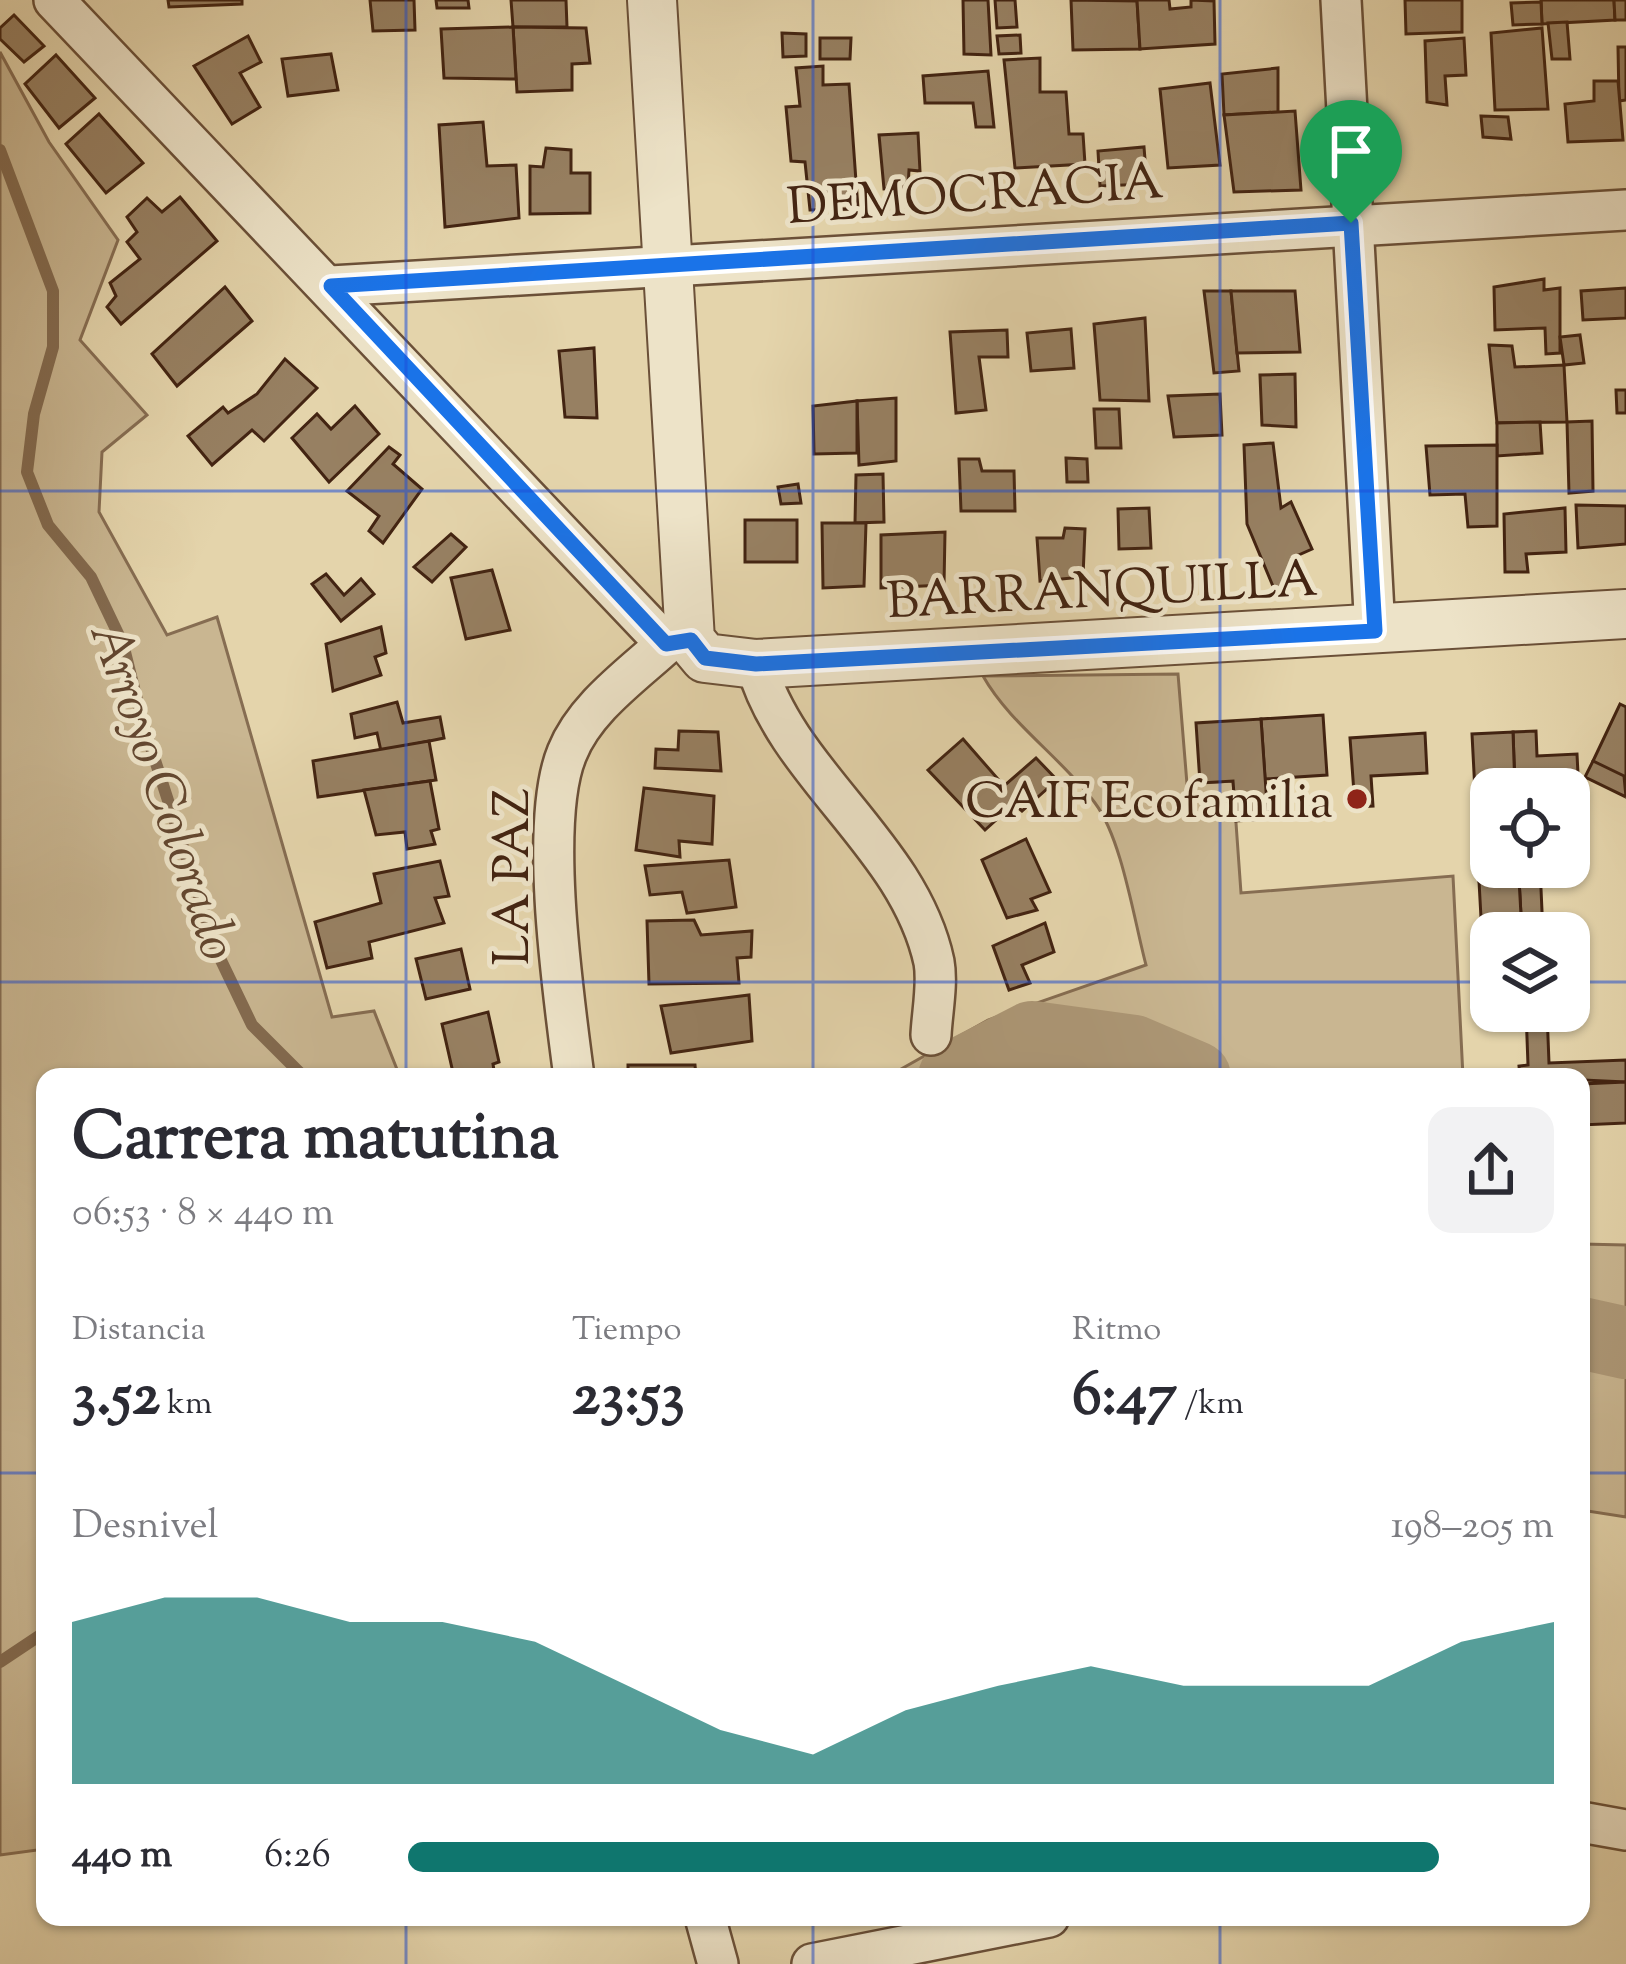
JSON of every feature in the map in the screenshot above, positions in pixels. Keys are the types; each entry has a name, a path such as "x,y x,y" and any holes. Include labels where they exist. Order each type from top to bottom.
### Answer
{"street":[{"path":"54,0 678,642"},
{"path":"652,0 667,266 678,642"},
{"path":"1341,0 1375,631"},
{"name":"DEMOCRACIA","path":"331,286 1626,210"},
{"name":"BARRANQUILLA","path":"678,642 705,658 756,664 1626,614"},
{"name":"LA PAZ","path":"573,1068 560,965 555,806 567,752 597,706 678,642"},
{"path":"756,664 767,702 905,894 934,963 931,1035"},
{"path":"1590,1824 1626,1830"},
{"path":"707,1926 718,1964"},
{"path":"812,1964 1004,1926"}],"shaded area":[{"path":"0,52 49,142 118,240 80,340 147,415 102,452 99,512 167,635 217,617 332,1017 374,1011 396,1068 36,1068 36,1850 0,1855"},
{"path":"1178,674 1187,784 1233,781 1241,893 1453,876 1463,1068 903,1068 988,1020 1146,965 1120,858 1104,818 1082,787 1007,710 983,676"},
{"path":"1590,1244 1626,1245 1626,1517 1590,1511"}],"building":[{"path":"168,0 242,0 242,4 169,7"},
{"path":"370,0 414,0 415,30 373,31"},
{"path":"436,0 468,0 469,8 437,8"},
{"path":"511,0 566,0 567,27 513,27"},
{"path":"963,0 988,0 991,55 964,54"},
{"path":"995,0 1015,0 1017,27 997,28"},
{"path":"1071,0 1137,1 1140,49 1073,50"},
{"path":"1137,0 1169,0 1170,9 1191,7 1191,0 1214,1 1215,44 1140,49"},
{"path":"1405,0 1462,0 1462,32 1406,34"},
{"path":"1541,0 1614,0 1615,20 1542,24"},
{"path":"1614,0 1626,0 1626,20 1615,20"},
{"path":"1541,2 1542,24 1513,25 1511,3"},
{"path":"14,15 44,46 24,62 0,39 0,28"},
{"path":"1567,22 1570,59 1552,59 1548,23"},
{"path":"513,27 586,28 590,63 572,64 572,90 517,92"},
{"path":"513,27 516,79 444,78 441,29"},
{"path":"1542,28 1548,109 1495,110 1491,33"},
{"path":"782,33 806,34 806,56 783,57"},
{"path":"1020,35 1021,53 999,54 997,36"},
{"path":"248,36 261,62 240,73 260,107 232,124 194,66"},
{"path":"820,38 851,38 850,59 820,59"},
{"path":"1464,38 1466,75 1445,76 1447,105 1427,102 1425,41"},
{"path":"1618,47 1626,47 1626,100 1619,101"},
{"path":"331,54 338,90 288,96 282,59"},
{"path":"56,55 95,98 59,128 25,84"},
{"path":"1040,58 1040,92 1066,92 1069,134 1083,134 1085,164 1015,168 1004,60"},
{"path":"823,66 823,85 849,84 858,209 810,210 805,162 791,161 786,107 800,106 796,68"},
{"path":"1278,68 1278,112 1224,115 1222,74"},
{"path":"988,71 994,127 976,127 973,103 925,103 923,76"},
{"path":"1594,81 1618,81 1623,140 1568,142 1565,104 1594,101"},
{"path":"1210,83 1220,165 1168,168 1160,89"},
{"path":"1295,111 1301,190 1234,192 1224,115"},
{"path":"99,114 143,163 106,193 66,144"},
{"path":"1481,116 1508,117 1511,139 1483,137"},
{"path":"483,122 487,166 516,165 519,218 445,227 439,125"},
{"path":"918,133 920,171 909,170 908,188 884,189 879,135"},
{"path":"1144,147 1147,184 1100,186 1098,151"},
{"path":"546,148 571,150 571,173 590,173 590,213 530,214 530,166 543,167"},
{"path":"180,197 217,241 121,324 107,307 116,296 110,283 140,259 127,242 137,232 127,217 147,198 162,212"},
{"path":"1544,279 1544,290 1560,288 1560,353 1546,354 1545,328 1495,330 1494,287"},
{"path":"225,287 252,321 177,386 152,354"},
{"path":"1626,288 1626,318 1583,320 1581,291"},
{"path":"1204,291 1231,291 1239,371 1214,373"},
{"path":"1231,291 1295,291 1300,352 1237,353"},
{"path":"1145,318 1149,401 1100,400 1094,324"},
{"path":"1071,329 1074,368 1031,371 1027,333"},
{"path":"1007,330 1008,357 979,357 986,410 956,413 950,332"},
{"path":"1580,335 1584,363 1564,365 1560,337"},
{"path":"1489,345 1512,346 1515,367 1564,365 1567,422 1497,423"},
{"path":"594,348 597,418 565,417 559,351"},
{"path":"285,359 317,388 264,441 252,430 212,465 188,436 223,407 228,413 257,394"},
{"path":"1295,374 1296,427 1262,425 1260,375"},
{"path":"1616,390 1626,390 1626,413 1617,413"},
{"path":"1220,394 1222,435 1174,437 1168,396"},
{"path":"896,398 896,461 859,465 857,401"},
{"path":"857,401 857,453 814,454 813,406"},
{"path":"355,406 379,434 329,482 292,438 317,414 331,429"},
{"path":"1094,409 1119,409 1121,448 1096,448"},
{"path":"1592,421 1593,491 1569,493 1567,422"},
{"path":"1540,422 1542,453 1497,456 1497,423"},
{"path":"1273,443 1281,508 1291,502 1312,549 1292,558 1301,578 1275,591 1247,524 1244,445"},
{"path":"1497,445 1497,526 1468,527 1465,494 1430,495 1426,446"},
{"path":"389,447 400,455 393,464 422,489 383,543 369,531 379,516 347,491"},
{"path":"1066,458 1087,459 1088,482 1067,482"},
{"path":"959,459 979,459 982,471 1014,471 1015,511 961,511"},
{"path":"883,474 884,522 855,523 856,475"},
{"path":"798,484 801,503 781,504 778,487"},
{"path":"1576,505 1626,506 1626,544 1578,548"},
{"path":"1149,508 1151,548 1119,549 1118,509"},
{"path":"1565,508 1566,552 1526,554 1528,572 1505,572 1504,514"},
{"path":"745,520 797,520 797,562 745,562"},
{"path":"822,523 866,523 864,586 823,588"},
{"path":"1065,528 1085,529 1083,577 1040,581 1037,538 1063,538"},
{"path":"945,532 944,585 881,588 881,535"},
{"path":"451,534 466,547 432,582 414,567"},
{"path":"492,570 510,630 466,639 451,578"},
{"path":"326,574 344,595 361,579 374,594 341,621 312,584"},
{"path":"381,627 386,653 375,657 381,675 333,691 326,644"},
{"path":"397,702 403,723 440,717 444,738 381,751 377,733 355,738 351,714"},
{"path":"1620,704 1626,707 1626,781 1593,761"},
{"path":"1323,715 1327,775 1265,779 1261,719"},
{"path":"1261,719 1268,819 1236,821 1233,781 1200,783 1196,723"},
{"path":"679,731 718,732 721,771 655,768 656,749 678,750"},
{"path":"1536,731 1537,756 1577,754 1578,768 1514,768 1513,732"},
{"path":"1513,732 1514,768 1474,768 1472,734"},
{"path":"1425,733 1427,773 1371,776 1373,806 1355,807 1350,738"},
{"path":"963,739 1004,786 1036,758 1057,780 1022,811 1014,804 985,830 928,770"},
{"path":"429,741 436,780 318,797 313,761"},
{"path":"1593,761 1624,776 1626,797 1590,779"},
{"path":"430,781 439,829 431,831 435,844 407,849 405,832 376,835 364,790"},
{"path":"644,788 714,796 712,844 679,841 680,857 636,850"},
{"path":"1026,839 1050,892 1031,899 1037,910 1007,918 982,860"},
{"path":"729,860 736,907 687,913 682,892 650,895 645,866"},
{"path":"440,861 449,896 435,898 444,923 369,942 372,958 327,968 315,922 381,903 374,874"},
{"path":"1479,888 1520,888 1521,912 1481,912"},
{"path":"1520,888 1541,888 1542,912 1521,912"},
{"path":"694,920 701,935 752,931 751,957 737,958 739,983 649,984 647,921"},
{"path":"1045,923 1054,952 1022,965 1030,983 1009,990 993,946"},
{"path":"461,949 470,989 426,999 416,959"},
{"path":"749,995 752,1041 671,1053 661,1006"},
{"path":"488,1012 499,1062 494,1068 452,1068 442,1024"},
{"path":"1527,1032 1548,1032 1549,1063 1626,1060 1626,1082 1590,1080 1590,1068 1519,1066 1528,1065"},
{"path":"695,1065 695,1068 628,1068"},
{"path":"1626,1082 1626,1123 1590,1125 1590,1084"}],"waterway":[{"name":"Arroyo Colorado","path":"0,150 53,291 53,347 34,414 27,472 48,525 91,577 123,644 142,720 217,952 252,1025 295,1068"},
{"name":"Arroyo Colorado","path":"972,1068 1032,1037 1134,1051 1174,1068"},
{"name":"Arroyo Colorado","path":"1590,1335 1626,1343"},
{"path":"0,1662 36,1638"}],"place":[{"name":"CAIF Ecofamilia","path":"1357,799"}],"route":[{"path":"1351,223 1375,631 720,663 705,658 691,640 666,644 331,286 667,266 1351,223"}]}
